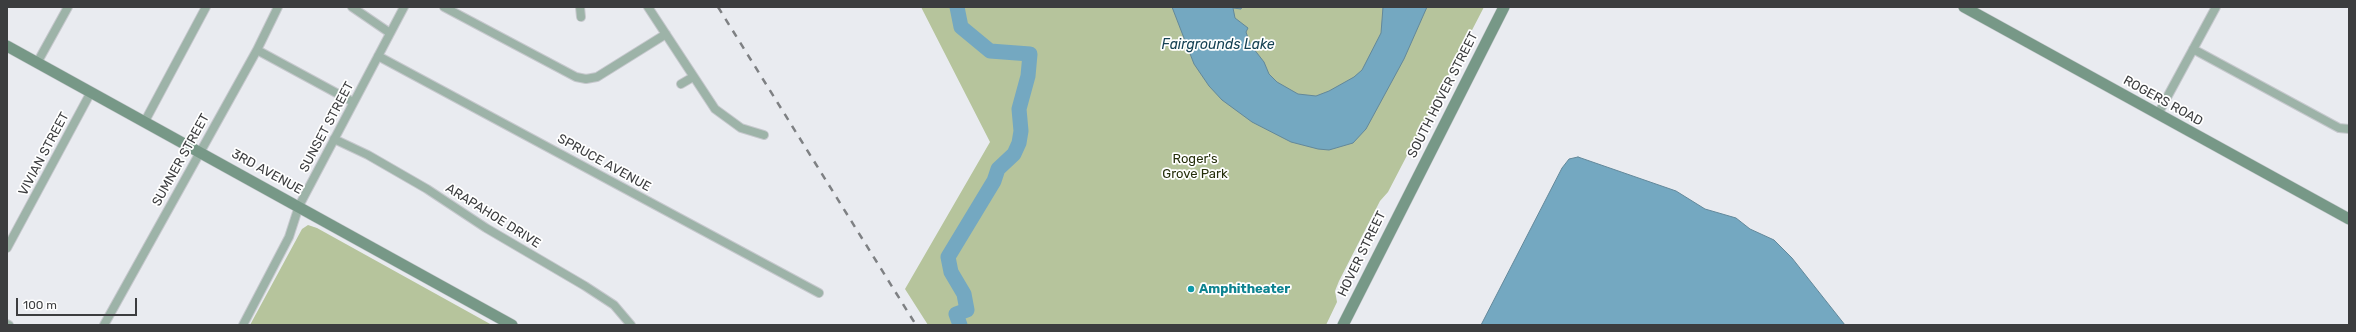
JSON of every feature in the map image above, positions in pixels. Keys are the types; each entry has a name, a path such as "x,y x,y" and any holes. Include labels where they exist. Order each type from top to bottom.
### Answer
{"street":[{"path":"37,63 68,7"},
{"path":"145,121 206,7"},
{"name":"SUMNER STREET","path":"104,325 257,50 278,7"},
{"path":"352,7 390,33"},
{"name":"SUNSET STREET","path":"243,325 289,237 299,206 404,7"},
{"path":"444,7 576,77 586,79 597,77 666,34"},
{"path":"580,7 581,17"},
{"path":"648,7 715,109 725,119 742,128 764,135"},
{"name":"SOUTH HOVER STREET","path":"1407,196 1504,7"},
{"name":"ROGERS ROAD","path":"1964,7 2349,219"},
{"path":"2158,114 2216,7"},
{"name":"3RD AVENUE","path":"7,46 200,151 512,325"},
{"path":"2193,49 2339,128 2349,129"},
{"path":"257,50 353,102"},
{"name":"SPRUCE AVENUE","path":"378,56 819,293"},
{"path":"681,84 693,77"},
{"name":"VIVIAN STREET","path":"7,248 91,92"},
{"name":"ARAPAHOE DRIVE","path":"334,139 368,154 421,185 486,228 586,286 614,306 631,325"},
{"name":"HOVER STREET","path":"1343,325 1407,196"}],"green space":[{"name":"Roger's Grove Park","path":"921,7 1484,7 1388,192 1380,201 1339,281 1335,291 1337,302 1326,325 928,325 905,289 990,142"},
{"path":"308,225 317,228 492,325 250,325 302,229"}],"water":[{"name":"Fairgrounds Lake","path":"1172,7 1242,7 1241,9 1233,8 1235,18 1248,28 1246,32 1250,44 1264,62 1269,74 1277,82 1298,94 1316,96 1329,91 1354,77 1362,70 1381,33 1383,7 1427,7 1404,59 1366,129 1353,143 1329,150 1318,149 1291,142 1252,122 1222,100 1209,86 1194,64"},
{"path":"1578,157 1676,191 1705,209 1736,218 1750,229 1774,240 1792,258 1845,325 1481,325 1562,168 1569,159"}],"waterway":[{"path":"957,7 961,27 990,51 1030,54 1028,76 1019,109 1021,131 1019,143 1014,154 998,169 994,181 948,257 951,272 964,294 967,310 956,314 960,325"}],"railway":[{"path":"718,7 916,325"}],"place":[{"name":"Amphitheater","path":"1191,289"}]}
